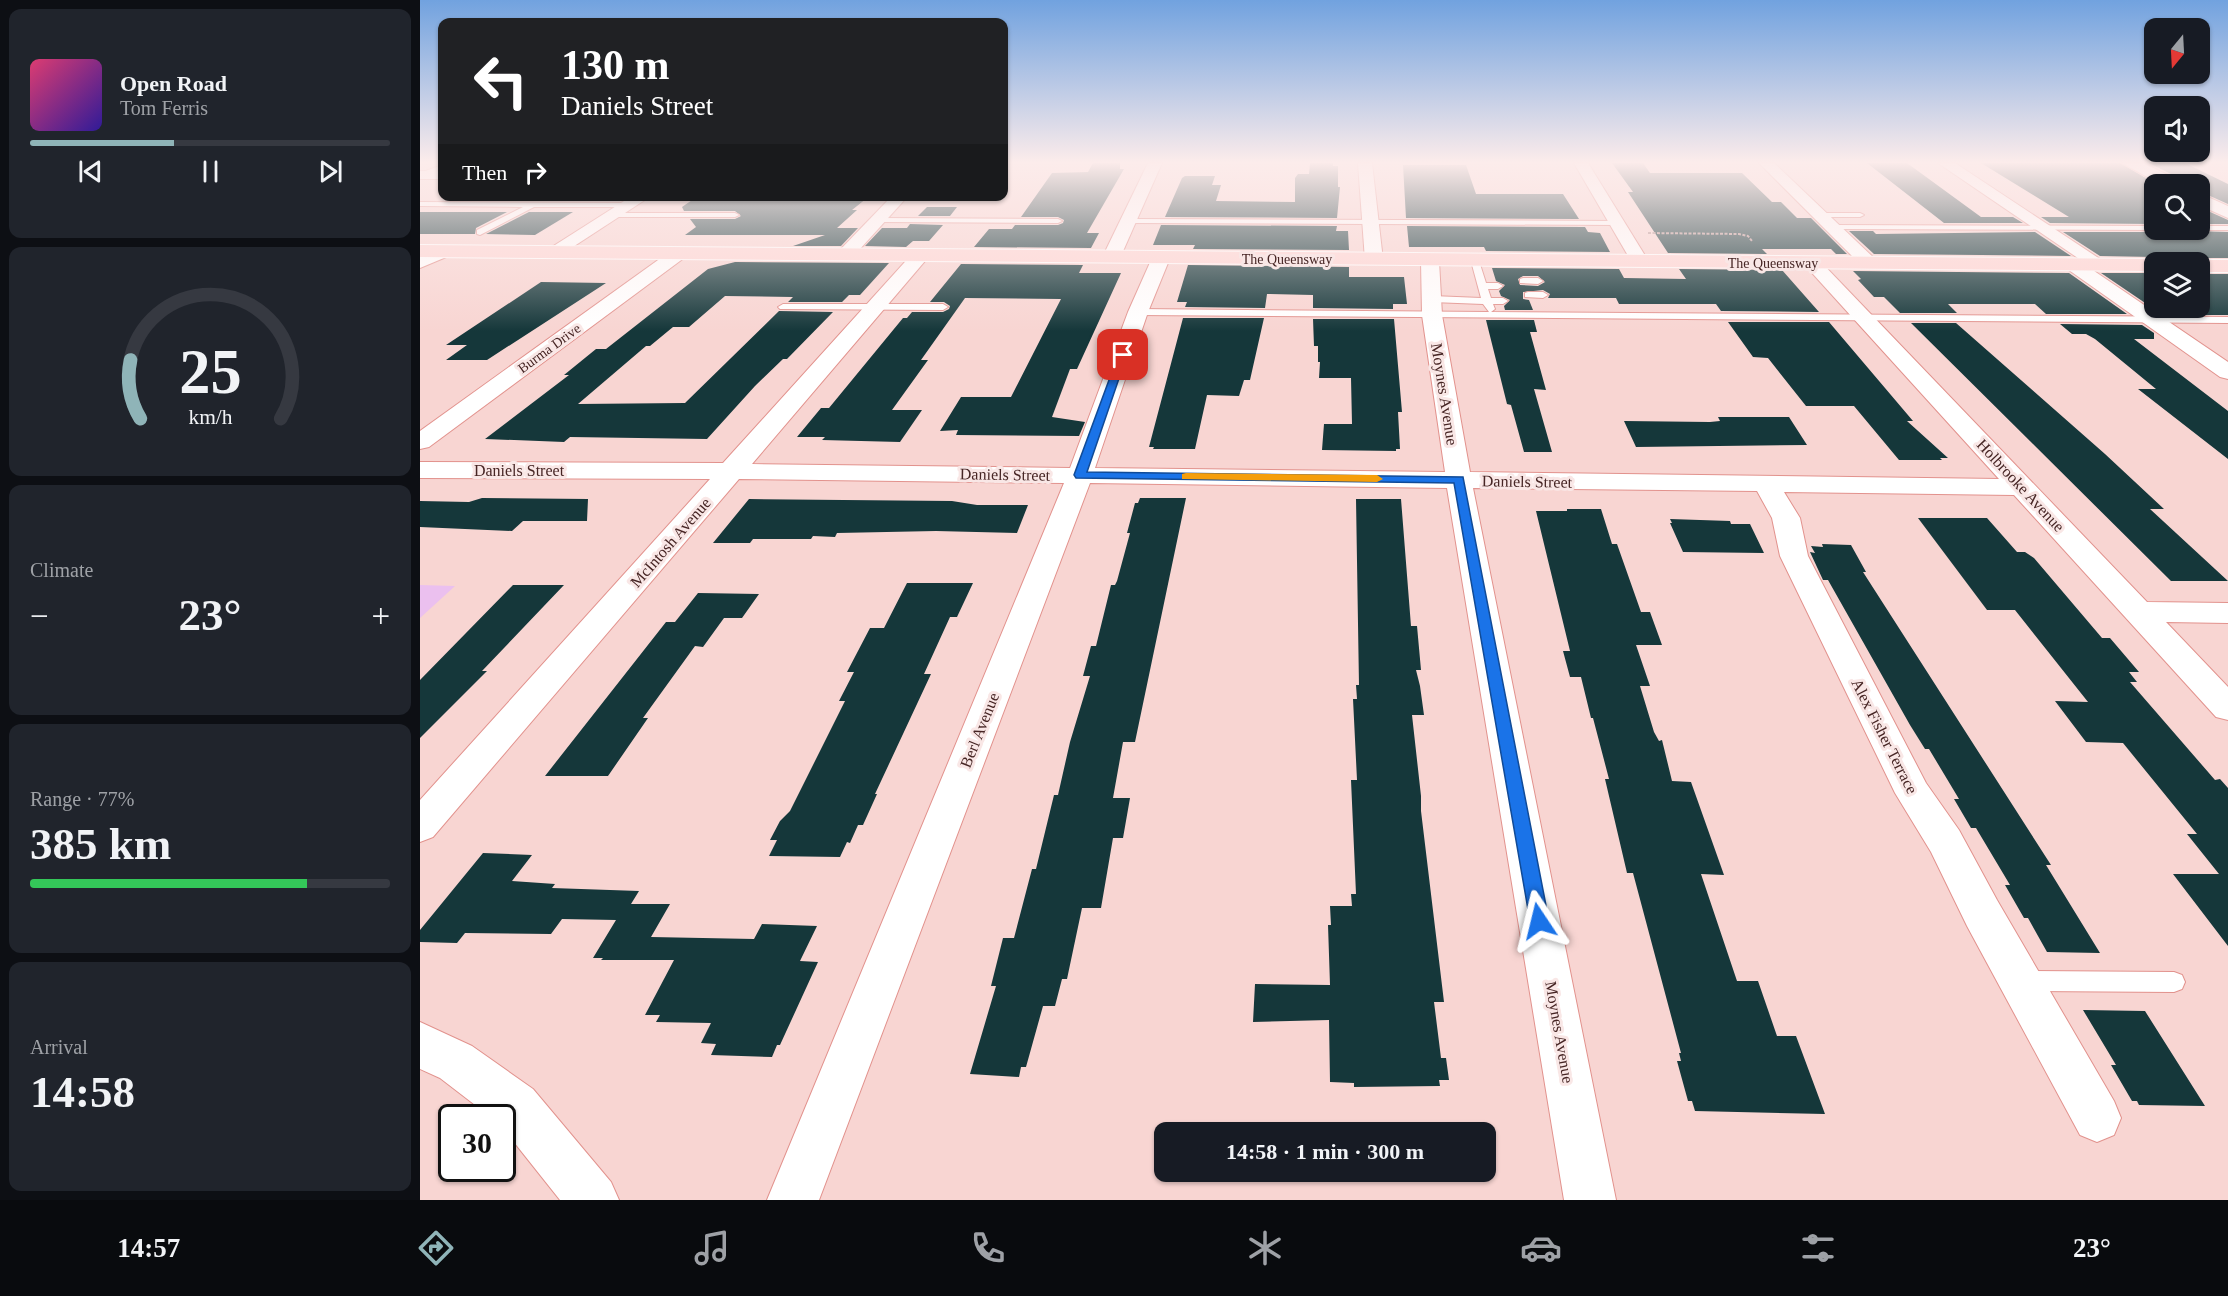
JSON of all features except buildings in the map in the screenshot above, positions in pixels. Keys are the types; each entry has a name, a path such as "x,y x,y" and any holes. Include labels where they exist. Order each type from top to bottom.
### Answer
{"main road":[{"name":"The Queensway","path":"420,251 919,257 2144,265"},
{"path":"2210,266 2228,266"}],"street":[{"path":"553,252 607,219"},
{"path":"1370,219 1374,260"},
{"path":"1616,219 1640,262"},
{"path":"1825,219 1869,263"},
{"path":"2031,219 2100,265"},
{"path":"844,256 879,220"},
{"path":"1111,258 1129,220"},
{"path":"420,263 446,251"},
{"name":"Burma Drive","path":"420,442 678,254"},
{"name":"McIntosh Avenue","path":"420,826 919,257"},
{"name":"Berl Avenue","path":"793,1200 1080,475 1138,312 1161,258"},
{"name":"Moynes Avenue","path":"1430,261 1432,307 1459,480 1590,1200"},
{"name":"Holbrooke Avenue","path":"1812,263 2228,708"},
{"path":"2072,264 2144,315"},
{"path":"2148,318 2228,372"},
{"name":"Daniels Street","path":"420,470 732,471 2023,487"},
{"name":"Alex Fisher Terrace","path":"1766,484 1786,518 1794,556 1913,793 1945,841 2097,1118"},
{"path":"2138,612 2228,613"},
{"path":"420,1045 456,1062 516,1106 593,1200"}],"lane":[{"path":"480,232 506,219"},
{"path":"879,220 1058,221"},
{"path":"1129,220 1618,223"},
{"path":"1833,227 2144,228"},
{"path":"2210,228 2228,228"},
{"path":"1475,261 1491,309 1501,294"},
{"path":"1432,307 1484,290 1501,294"},
{"path":"1484,290 1501,294"},
{"path":"1528,295 1543,295"},
{"path":"1528,295 1543,295"},
{"path":"1528,295 1543,295"},
{"path":"783,307 944,307"},
{"path":"1138,312 1432,307 1863,316 2144,318"},
{"path":"2148,318 2228,320"},
{"path":"2020,981 2174,982"}],"shaded area":[{"path":"420,585 455,586 420,618"}],"slow traffic":[{"path":"1186,476 1377,479"}],"route":[{"path":"1123,355 1080,475 1459,480 1539,921"}]}
